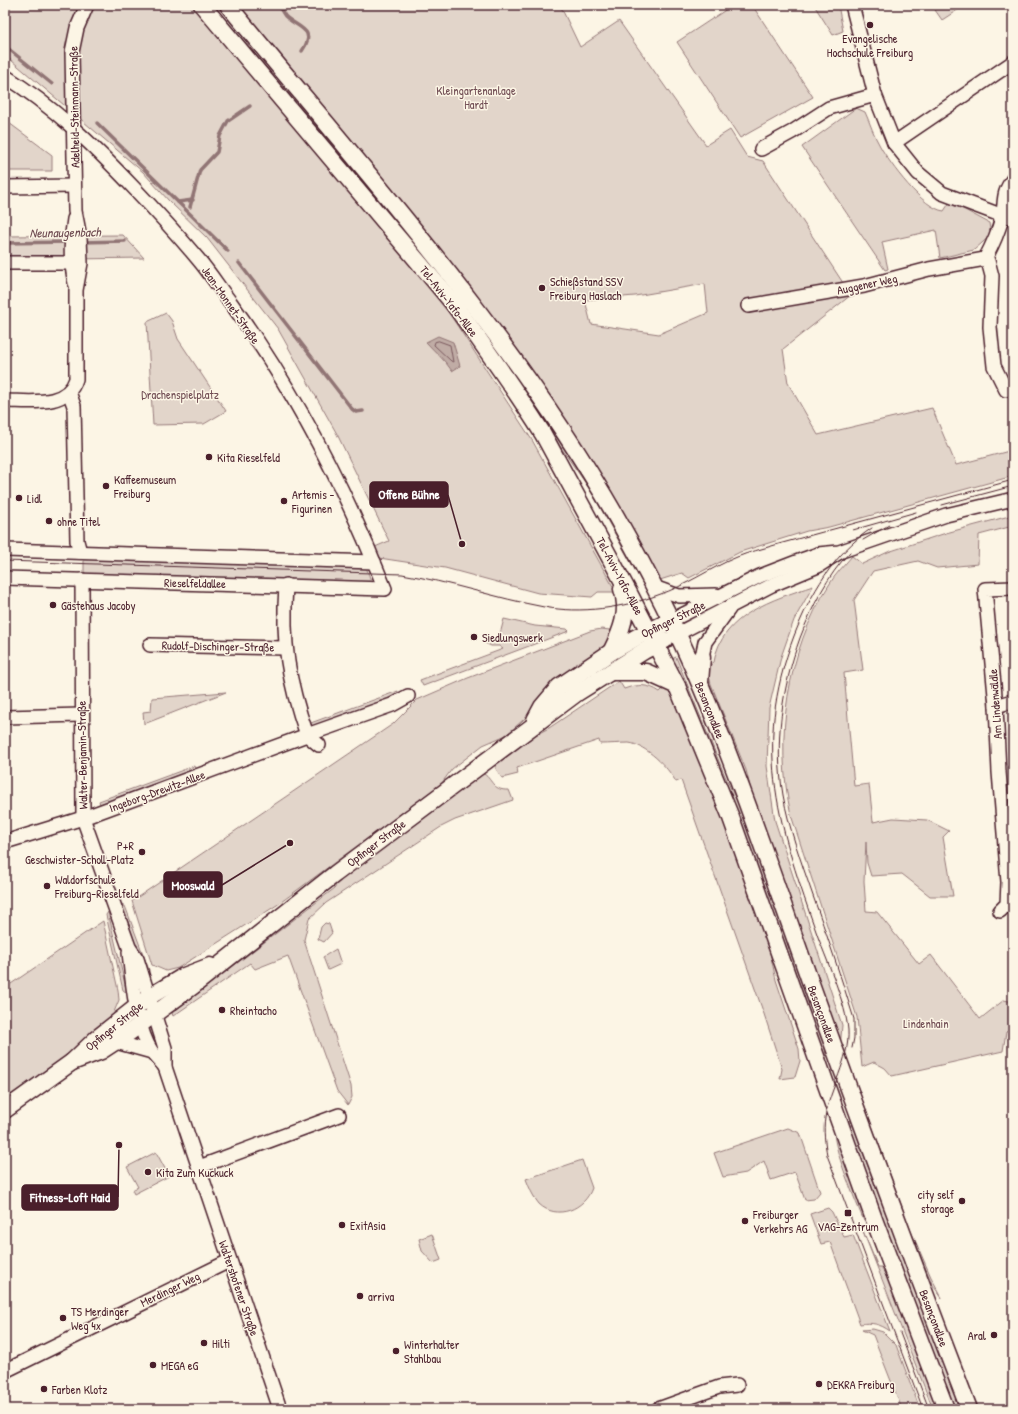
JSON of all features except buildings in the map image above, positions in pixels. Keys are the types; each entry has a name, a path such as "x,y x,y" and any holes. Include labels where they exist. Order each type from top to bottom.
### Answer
{"main road":[{"name":"Tel-Aviv-Yafo-Allee","path":"202,5 457,308 534,421 653,637"},
{"name":"Tel-Aviv-Yafo-Allee","path":"228,5 466,293 531,383 579,455 618,520 674,627"},
{"path":"611,652 623,625 624,594 615,568"},
{"name":"Opfinger Straße","path":"531,727 542,707 559,687 611,652 653,637 674,627"},
{"name":"Besançonallee","path":"674,627 700,684 755,826 901,1233 969,1409"},
{"name":"Opfinger Straße","path":"72,1062 122,1043 141,1024 193,986 223,961 531,727 609,672 653,637"},
{"name":"Besançonallee","path":"653,637 677,686 730,815 875,1222 946,1409"},
{"path":"700,684 702,657"},
{"path":"609,672 646,672 677,686"},
{"name":"Opfinger Straße","path":"5,1110 72,1062 96,1039 143,1002 184,976 223,961"}],"street":[{"name":"Adelheid-Steinmann-Straße","path":"70,392 76,379 77,360 74,256 75,211 72,43 87,5"},
{"path":"852,5 875,95 894,143 918,173 942,193 1008,217"},
{"path":"894,143 1013,62"},
{"name":"Jean-Monnet-Straße","path":"5,76 41,101 74,128 105,158 199,260 242,318 282,379 321,447 349,504 385,589"},
{"path":"761,149 829,108 875,95"},
{"path":"1006,390 994,366 990,327 992,276 988,261 985,259 1008,217 1003,200 1013,179"},
{"path":"5,187 74,186"},
{"path":"5,263 74,256"},
{"name":"Auggener Weg","path":"748,306 864,286 929,270 985,259"},
{"path":"5,401 53,400 70,392 74,406 77,541 80,552"},
{"name":"Opfinger Straße","path":"674,627 724,594 789,564 818,554 839,552 946,515 1013,499"},
{"path":"5,550 374,562"},
{"name":"Opfinger Straße","path":"674,627 731,606 772,585 818,566 839,552"},
{"name":"Rieselfeldallee","path":"5,578 385,589"},
{"name":"Walter-Benjamin-Straße","path":"82,580 81,715 83,818 128,947 143,1002"},
{"name":"Rudolf-Dischinger-Straße","path":"286,585 284,617 285,648 294,701 307,735"},
{"path":"654,587 679,596 724,594"},
{"name":"Am Lindenwäldle","path":"1000,912 1007,904 1010,882 999,772 996,706 986,590 1013,588"},
{"path":"702,657 705,642 731,606"},
{"name":"Rudolf-Dischinger-Straße","path":"150,645 285,648"},
{"name":"Ingeborg-Drewitz-Allee","path":"5,842 83,818 392,705 408,696"},
{"path":"996,706 1013,701"},
{"path":"5,716 81,715"},
{"path":"307,735 319,745"},
{"name":"Waltershofener Straße","path":"143,1002 154,1014 165,1048 165,1066 229,1261 280,1409"},
{"name":"Waltershofener Straße","path":"143,1002 141,1024 152,1052 165,1066"},
{"name":"Waltershofener Straße","path":"122,1043 152,1052"},
{"path":"199,1167 339,1115"},
{"name":"Merdinger Weg","path":"5,1371 229,1261"},
{"path":"658,1409 719,1387 737,1386"}],"green space":[{"path":"5,5 195,5 405,258 451,316 532,440 616,592 598,592 592,597 538,593 445,568 379,558 375,547 389,541 337,434 278,329 207,238 169,201 143,172 5,55"},
{"path":"207,5 217,5 228,16 444,276 478,320 591,486 646,585 644,586 591,491 541,419"},
{"name":"Kleingartenanlage Hardt","path":"236,5 560,5 580,47 619,21 706,145 730,130 747,157 763,161 851,295 783,349 788,383 818,435 932,408 956,465 1013,450 1013,476 829,527 807,531 740,552 689,578 682,573 660,580 613,503","holes":["705,284 708,313 659,334 591,324 585,300 635,296"]},
{"path":"733,5 752,5 813,97 740,138 677,42"},
{"path":"814,5 838,5 843,31 833,35"},
{"path":"943,5 965,5 942,20 935,10"},
{"path":"856,108 865,112 876,138 885,154 899,174 917,194 927,203 936,208 944,211 950,202 989,223 991,235 974,250 940,258 936,230 882,242 888,269 885,270 802,147"},
{"path":"5,120 52,155 52,171 5,171"},
{"path":"123,235 144,258 5,260 5,236"},
{"name":"Drachenspielplatz","path":"166,313 172,321 178,339 226,411 204,424 153,425 147,322"},
{"name":"Lindenhain","path":"1013,515 1013,526 979,535 978,564 937,568 918,561 873,571 854,600 863,670 844,673 854,786 869,784 873,822 893,818 927,820 949,831 943,837 953,896 930,896 902,874 871,876 867,863 866,842 864,881 866,911 877,912 919,964 931,955 980,1019 1004,1000 1013,1002 1013,1029 1006,1032 1003,1051 892,1076 885,1068 874,1062 862,1067 857,1017 791,815 786,786 784,726 794,667 803,638 815,611 831,581 852,556 862,564 888,552 946,533"},
{"path":"84,556 365,564 372,584 84,575"},
{"path":"813,586 794,620 781,657 769,708 767,766 775,821 842,1025 840,1049 756,812 746,770 711,684 707,668 714,662 719,646 727,632 738,621 766,603"},
{"path":"504,619 535,626 567,629 569,631 423,686 420,680 503,649 499,646 491,646 485,643 499,638"},
{"path":"602,629 617,631 612,642 506,735 483,745 452,769 441,784 277,905 178,968 166,971 152,965 132,901 393,724 417,700 468,678 590,631"},
{"path":"676,657 725,776 748,825 824,1039 827,1066 703,730 672,659"},
{"path":"619,681 624,689 634,686 647,686 660,692 666,686 673,692 698,751 767,939 776,980 799,1049 800,1061 795,1077 780,1079 782,1069 764,1014 681,780 676,782 668,770 656,758 649,752 636,745 629,743 600,744 599,740 517,768 518,774 502,778 496,769 496,762 529,738 549,728"},
{"path":"398,691 397,695 310,727 308,724"},
{"path":"226,692 144,724 143,712 151,711 152,698"},
{"path":"194,766 195,769 100,804 99,801"},
{"path":"482,773 486,775 495,786 503,790 509,790 513,800 455,820 441,827 326,903 309,919 304,940 351,1086 352,1097 348,1105 337,1091 288,956 255,969 250,963 173,1016 172,1013 335,888 336,878"},
{"path":"122,904 125,906 149,970 148,975 142,965"},
{"path":"108,912 127,993 123,990 106,915"},
{"path":"103,921 118,990 119,1000 114,1012 116,1017 74,1051 5,1100 5,988"},
{"path":"325,923 329,924 332,933 324,942 318,939 321,927"},
{"path":"336,949 341,964 328,970 323,957"},
{"path":"863,1101 911,1231 942,1298 932,1284 913,1238 900,1214 860,1104"},
{"path":"851,1120 864,1157 963,1409 953,1409 845,1123"},
{"path":"788,1128 800,1133 820,1192 814,1199 805,1200 795,1172 771,1180 764,1161 746,1173 723,1177 714,1153"},
{"path":"835,1131 863,1208 864,1221 840,1160"},
{"name":"Kita Zum Kuckuck","path":"156,1152 169,1176 134,1194 132,1190 138,1187 127,1167"},
{"path":"582,1160 592,1188 583,1202 577,1207 562,1212 554,1212 539,1204 526,1179"},
{"path":"828,1208 832,1212 844,1237 853,1235 890,1331 876,1324 860,1324 830,1242 821,1244 810,1214"},
{"path":"863,1231 878,1267 881,1267 899,1300 940,1409 933,1409"},
{"path":"432,1234 441,1260 433,1263 422,1251 419,1239"},
{"path":"873,1329 883,1332 896,1345 920,1409 902,1409 873,1335 862,1330"}],"water":[{"path":"438,336 453,342 460,366 452,371 426,342"}],"waterway":[{"name":"Neunaugenbach","path":"278,5 285,16 307,33 308,38 302,51"},
{"path":"5,46 52,84"},
{"name":"Neunaugenbach","path":"190,207 200,170 217,152 220,136 228,121 250,106"},
{"path":"97,123 228,251"},
{"path":"178,202 193,200"},
{"name":"Neunaugenbach","path":"82,242 125,241"},
{"name":"Neunaugenbach","path":"5,243 68,242"},
{"path":"239,263 352,409 356,412 363,411"}],"tram line":[{"path":"5,561 402,574 438,581 544,607 587,610 645,600 678,587 727,561 751,552 1013,480"},
{"path":"942,505 1013,486"},
{"path":"853,530 916,512"},
{"path":"863,540 889,525"},
{"path":"872,528 858,538 835,562 816,590 801,620 794,636 781,677 774,716 773,752 776,788 782,824 804,898 840,996 847,1020 848,1041 846,1052 827,1107 824,1123 827,1155 923,1409"},
{"path":"850,552 834,571 821,592 800,638 788,676 784,696 781,715 779,755 783,795 792,833 854,1019 854,1038 852,1048"},
{"path":"900,1333 929,1409"}],"place":[{"name":"Evangelische Hochschule Freiburg","path":"870,25"},
{"name":"Schießstand SSV Freiburg Haslach","path":"542,288"},
{"name":"Kita Rieselfeld","path":"209,457"},
{"name":"Kaffeemuseum Freiburg","path":"106,486"},
{"name":"Lidl","path":"19,498"},
{"name":"Artemis - Figurinen","path":"284,501"},
{"name":"ohne Titel","path":"49,521"},
{"name":"Offene Bühne","path":"462,544"},
{"name":"Gästehaus Jacoby","path":"53,605"},
{"name":"Siedlungswerk","path":"474,637"},
{"name":"Mooswald","path":"290,843"},
{"name":"P+R Geschwister-Scholl-Platz","path":"142,852"},
{"name":"Waldorfschule Freiburg-Rieselfeld","path":"47,886"},
{"name":"Rheintacho","path":"222,1010"},
{"name":"Fitness-Loft Haid","path":"119,1145"},
{"name":"Kita Zum Kuckuck","path":"148,1172"},
{"name":"city self storage","path":"962,1201"},
{"name":"VAG-Zentrum","path":"848,1213"},
{"name":"Freiburger Verkehrs AG","path":"745,1221"},
{"name":"ExitAsia","path":"342,1225"},
{"name":"arriva","path":"360,1296"},
{"name":"TS Merdinger Weg 4x","path":"63,1318"},
{"name":"Aral","path":"994,1335"},
{"name":"Hilti","path":"204,1343"},
{"name":"Winterhalter Stahlbau","path":"396,1351"},
{"name":"MEGA eG","path":"153,1365"},
{"name":"DEKRA Freiburg","path":"819,1384"},
{"name":"Farben Klotz","path":"44,1389"}]}
